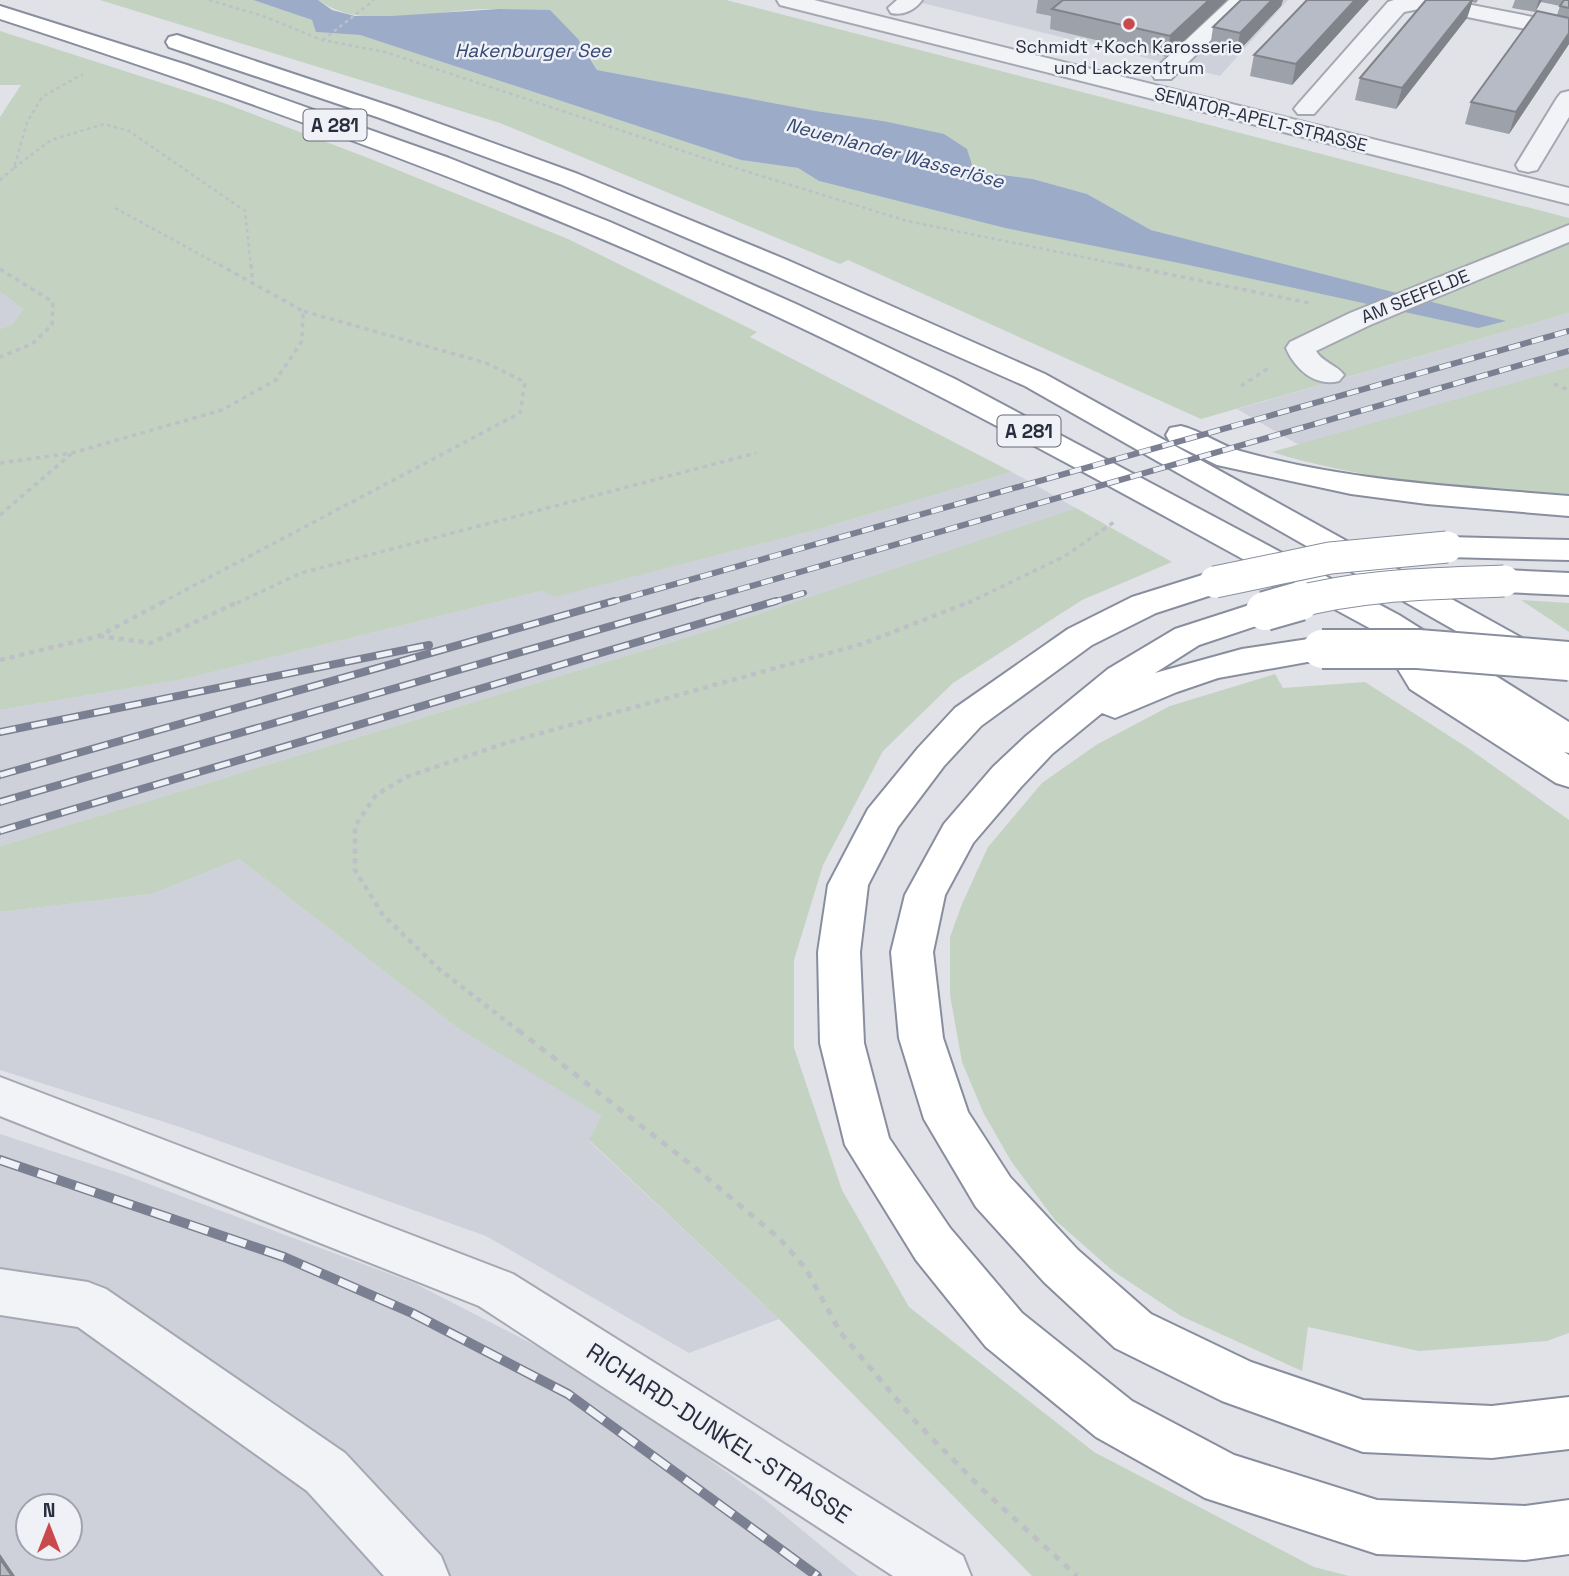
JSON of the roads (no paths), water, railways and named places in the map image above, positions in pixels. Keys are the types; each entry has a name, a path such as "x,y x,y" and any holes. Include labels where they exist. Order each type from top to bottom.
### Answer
{"highway":[{"name":"A 281","path":"0,12 179,70 440,163 614,233 786,310 944,385 1387,623 1569,740"},
{"name":"A 281","path":"161,37 388,113 569,180 777,266 1035,380 1569,679"},
{"path":"1035,380 1099,394 1228,458 1351,484 1427,494 1569,506"},
{"path":"1569,550 1447,547 1326,557 1269,566 1144,605 1080,636 968,717 931,757 882,819 848,885 839,953 842,1043 868,1145 933,1244 1004,1330 1114,1419 1224,1479 1377,1527 1525,1533 1569,1527"},
{"path":"1569,583 1504,581 1373,586 1329,593 1187,637 1121,678 1039,745 1007,777 958,834 925,895 912,952 921,1038 947,1119 993,1192 1061,1266 1133,1331 1240,1383 1363,1426 1492,1432 1569,1423"},
{"path":"1387,623 1423,680 1569,773"},
{"path":"1039,745 1139,692 1199,671 1266,655 1322,649 1418,649 1569,661"}],"street":[{"name":"SENATOR-APELT-STRASSE","path":"788,0 1529,176"},
{"name":"SENATOR-APELT-STRASSE","path":"865,0 905,4 1163,74 1306,109 1529,176 1569,196"},
{"path":"1163,74 1241,0"},
{"path":"1306,109 1395,7 1407,2 1424,2 1569,31"},
{"path":"1529,176 1569,98"},
{"name":"AM SEEFELDE","path":"1329,375 1306,361 1300,348 1371,314 1569,233"},
{"name":"RICHARD-DUNKEL-STRASSE","path":"0,1096 496,1290 943,1576"},
{"path":"0,1292 88,1306 326,1472 421,1576"}],"water":[{"name":"Hakenburger See","path":"253,0 318,0 332,10 355,16 499,9 550,10 578,39 597,70 944,134 967,149 974,171 1033,179 1087,194 1151,230 1506,321 1478,328 1005,228 819,181 798,168 741,160 360,35 316,32 312,20"}],"railway":[{"path":"608,603 1569,331"},
{"path":"692,603 1569,351"},
{"path":"770,603 804,593"},
{"path":"0,775 614,601"},
{"path":"0,802 698,601"},
{"path":"0,831 776,601"},
{"path":"0,732 429,645"},
{"path":"0,1160 284,1257 412,1313 568,1394 817,1576"}],"place":[{"name":"Schmidt +Koch Karosserie und Lackzentrum","path":"1129,24"}],"water label":[{"name":"Neuenlander Wasserlöse","path":"895,153"}]}
